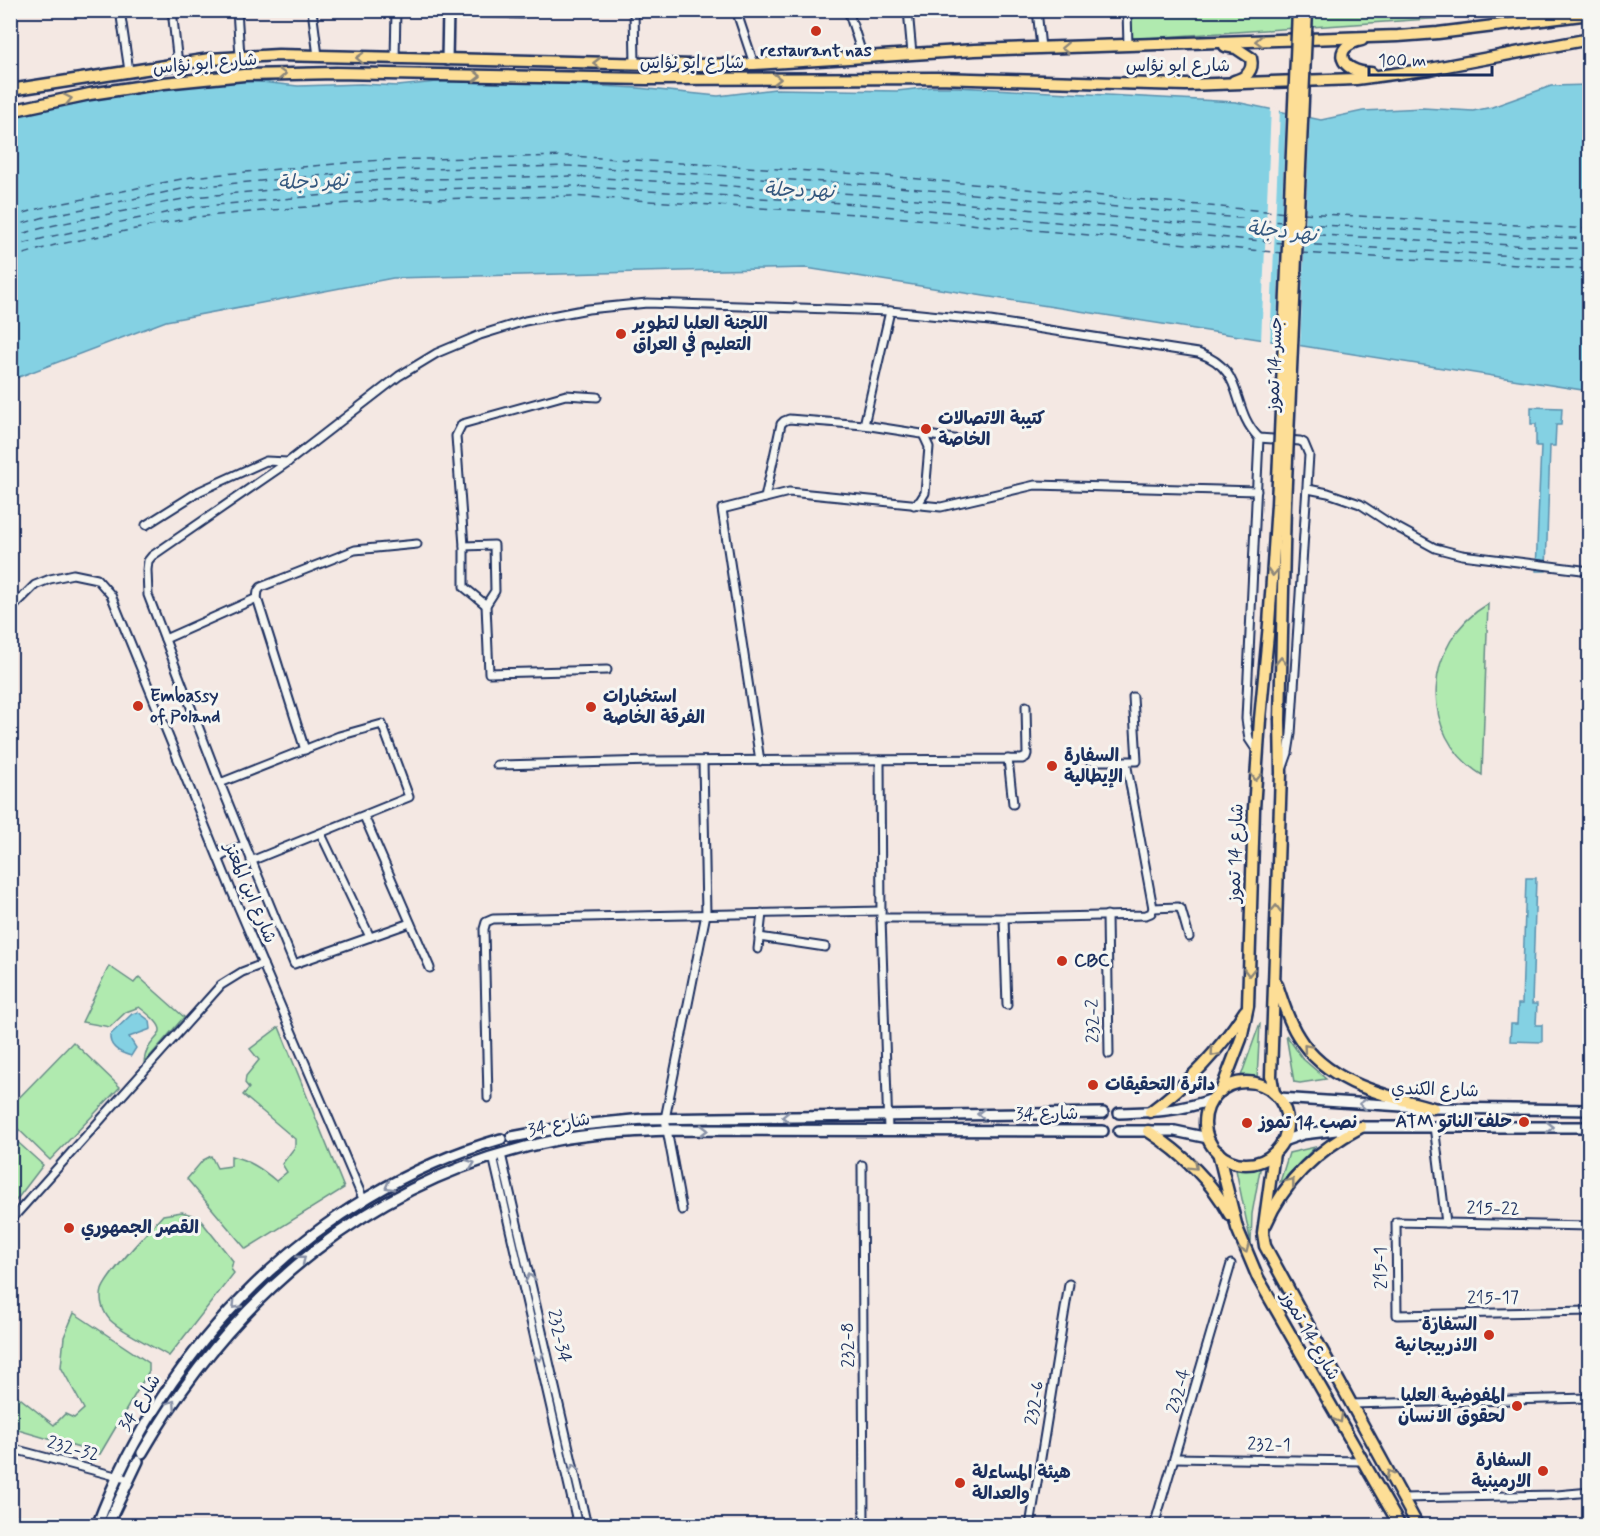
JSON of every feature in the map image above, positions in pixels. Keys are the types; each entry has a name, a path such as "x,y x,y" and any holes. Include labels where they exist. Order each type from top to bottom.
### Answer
{"main road":[{"name":"جسر 14 تموز","path":"1260,719 1276,515 1298,10"},
{"name":"جسر 14 تموز","path":"1281,773 1285,504 1307,10"},
{"path":"447,60 448,11"},
{"name":"شارع ابو نؤاس","path":"10,90 240,56 635,64 754,64 1041,48 1398,36 1590,14"},
{"path":"1398,36 1358,40 1343,52 1344,64 1361,73 1430,69"},
{"name":"شارع ابو نؤاس","path":"10,111 90,94 164,83 244,75 336,73 647,80 938,78 1186,85 1356,80 1430,69 1590,39"},
{"path":"1176,44 1222,45 1236,48 1251,58 1252,70 1240,79 1186,85"},
{"name":"شارع 14 تموز","path":"1217,1095 1241,1039 1248,1006 1260,719"},
{"path":"1277,1096 1271,1076 1281,773"},
{"path":"1274,977 1298,1037 1323,1064 1338,1075 1371,1091 1433,1108"},
{"path":"1150,1112 1169,1098 1204,1064 1220,1046 1248,1006"},
{"path":"1119,1113 1180,1109 1217,1095 1236,1084 1252,1083 1268,1088 1283,1104 1287,1119 1283,1141 1274,1153 1258,1162 1241,1163 1225,1158 1218,1152 1208,1138 1205,1121 1207,1112 1217,1095"},
{"name":"شارع الكندي","path":"1277,1096 1433,1108 1590,1110"},
{"name":"شارع 34","path":"512,1137 596,1123 665,1119 1103,1113"},
{"path":"1263,1233 1279,1199 1301,1170 1329,1145 1362,1127"},
{"name":"شارع الكندي","path":"1283,1141 1303,1134 1362,1127 1590,1127"},
{"name":"شارع 34","path":"107,1526 128,1479 172,1403 207,1356 246,1311 285,1274 345,1227 386,1202 428,1181 497,1155 578,1136 666,1130 1103,1131"},
{"path":"1119,1131 1185,1132 1208,1138"},
{"path":"1148,1131 1185,1158 1201,1174 1216,1192 1237,1228"},
{"name":"شارع 34","path":"97,1526 117,1476 139,1434 166,1391 198,1348 233,1308 292,1252 364,1201 436,1163 501,1140"},
{"name":"شارع 14 تموز","path":"1218,1152 1237,1228 1258,1278 1394,1513 1398,1526"},
{"name":"شارع 14 تموز","path":"1274,1153 1263,1233 1272,1260 1418,1526"}],"street":[{"path":"120,10 129,71"},
{"path":"172,10 178,64"},
{"path":"237,10 240,56"},
{"path":"312,10 318,56"},
{"path":"395,59 396,10"},
{"path":"448,11 522,14 527,10"},
{"path":"634,10 635,64"},
{"path":"736,10 754,64"},
{"path":"848,10 863,57"},
{"path":"908,10 912,54"},
{"path":"1037,10 1041,48"},
{"path":"1127,10 1128,46"},
{"path":"410,922 294,964 244,845 148,596 147,561 288,462 408,370 437,353 480,334 525,321 588,309 647,303 890,310 990,321 1198,353 1213,358 1224,367 1235,387 1247,422 1259,438 1246,719 1249,739 1257,751"},
{"path":"864,425 890,310"},
{"path":"486,605 464,587 464,546 456,436 462,424 566,395 597,397"},
{"path":"765,498 781,424 789,419 864,425 960,440"},
{"path":"914,505 920,501 924,493 929,447 924,434"},
{"path":"1259,438 1300,441 1304,443 1309,455 1291,734 1286,763 1281,773"},
{"path":"146,525 200,491 266,461 288,462"},
{"path":"760,761 722,509 789,492 941,507 1035,485 1257,492"},
{"path":"1308,489 1360,504 1389,524 1435,548 1462,555 1590,572"},
{"path":"305,750 257,598 258,591 261,587 354,550 417,544"},
{"path":"464,546 494,545 495,591 486,605 489,673 607,670"},
{"name":"شارع ابن المعتز","path":"10,609 35,585 73,574 97,579 111,596 364,1201"},
{"path":"165,639 257,598"},
{"path":"1090,761 1137,761 1133,697"},
{"path":"497,765 1026,757 1026,706"},
{"path":"220,783 339,736 382,724 409,797 251,861"},
{"path":"1008,759 1012,804"},
{"path":"880,760 881,914 888,1130"},
{"path":"682,1210 665,1119 706,914 703,761"},
{"path":"488,1098 484,929 486,922 493,919 762,913 1004,918 1146,915 1151,913 1153,908 1126,762"},
{"path":"364,816 429,968"},
{"path":"321,834 369,937"},
{"path":"219,857 244,845"},
{"path":"1153,908 1173,906 1181,909 1189,938"},
{"path":"758,949 762,913"},
{"name":"232-2","path":"1107,915 1109,1054"},
{"path":"1004,918 1008,1005"},
{"path":"759,937 825,947"},
{"path":"10,1221 221,985 242,972 263,964"},
{"path":"1434,1126 1446,1223"},
{"name":"232-34","path":"497,1155 578,1526"},
{"name":"232-34","path":"497,1155 587,1526"},
{"name":"232-8","path":"862,1165 864,1526"},
{"name":"215-22","path":"1396,1222 1590,1226"},
{"name":"215-1","path":"1396,1222 1396,1315"},
{"name":"232-4","path":"1154,1526 1231,1264"},
{"name":"232-6","path":"1030,1526 1069,1284"},
{"name":"215-17","path":"1396,1315 1590,1311"},
{"path":"1350,1404 1590,1398"},
{"name":"232-32","path":"10,1448 128,1479"},
{"name":"232-1","path":"1175,1458 1363,1461"},
{"path":"1403,1498 1557,1495 1590,1492"}],"green space":[{"path":"1129,11 1462,11 1458,17 1132,39"},
{"path":"1488,604 1482,775 1461,758 1446,737 1438,713 1436,689 1440,664 1450,641 1466,621"},
{"path":"109,966 134,983 139,977 184,1017 144,1063 146,1053 160,1030 152,1017 139,1007 126,1012 110,1027 82,1022"},
{"path":"1260,1023 1257,1079 1241,1076"},
{"path":"279,1027 344,1188 246,1249 187,1179 203,1160 211,1156 217,1168 231,1166 231,1156 255,1165 276,1181 287,1172 282,1164 295,1147 295,1139 243,1095 249,1088 245,1083 246,1076 259,1060 250,1049"},
{"path":"1286,1035 1303,1059 1326,1079 1294,1082"},
{"path":"73,1042 120,1087 50,1160 11,1122 11,1106"},
{"path":"11,1136 43,1165 11,1207"},
{"path":"1315,1147 1282,1181 1280,1182 1289,1153"},
{"path":"1261,1164 1252,1214 1251,1243 1235,1165 1251,1168"},
{"path":"182,1212 198,1217 233,1261 231,1269 234,1273 169,1356 110,1320 102,1306 101,1294 112,1273 163,1215"},
{"path":"74,1313 149,1363 149,1371 100,1454 11,1428 11,1391 54,1425 65,1414 74,1418 84,1409 61,1367 64,1337"}],"water":[{"name":"نهر دجلة","path":"233,79 298,86 361,84 398,86 465,79 638,88 718,96 775,89 897,91 957,87 1236,102 1321,120 1363,111 1423,108 1473,111 1492,107 1551,86 1589,85 1589,391 806,268 393,278 166,321 11,380 11,112 88,101 139,90"},
{"path":"1531,407 1562,408 1561,425 1556,425 1555,446 1550,446 1546,571 1536,571 1541,446 1536,446 1536,424 1531,424"},
{"path":"1526,878 1536,878 1532,1004 1537,1004 1536,1025 1542,1025 1542,1042 1510,1041 1511,1024 1517,1024 1518,1004 1522,1004"},
{"path":"138,1012 150,1021 151,1029 129,1037 136,1048 131,1056 116,1049 111,1043 110,1035 132,1014"}],"pier":[{"path":"1271,107 1280,109 1270,344 1261,342"},
{"path":"1286,110 1310,115 1300,349 1276,345"}],"ferry route":[{"path":"10,217 45,207 191,177 381,160 570,156 875,175 1286,213"},
{"path":"10,227 48,216 192,187 382,170 570,166 874,185 1283,222"},
{"path":"10,237 50,226 193,197 382,180 571,176 874,195 1283,233"},
{"path":"10,247 194,207 383,190 571,186 873,205 1283,243"},
{"path":"10,258 55,245 195,217 383,200 571,196 872,215 1283,253"},
{"path":"1303,213 1590,229"},
{"path":"1303,224 1590,239"},
{"path":"1303,234 1590,249"},
{"path":"1300,244 1590,260"},
{"path":"1300,253 1590,269"}],"place":[{"name":"restaurant nas","path":"816,31"},
{"name":"اللجنة العليا لتطوير التعليم في العراق","path":"621,334"},
{"name":"كتيبة الاتصالات الخاصة","path":"926,429"},
{"name":"Embassy of Poland","path":"138,706"},
{"name":"استخبارات الفرقة الخاصة","path":"591,707"},
{"name":"السفارة الإيطالية","path":"1052,766"},
{"name":"CBC","path":"1062,961"},
{"name":"دائرة التحقيقات","path":"1093,1085"},
{"name":"ATM حلف الناتو","path":"1524,1122"},
{"name":"نصب 14 تموز","path":"1247,1123"},
{"name":"القصر الجمهوري","path":"69,1228"},
{"name":"السفارة الاذربيجانية","path":"1489,1335"},
{"name":"المفوضية العليا لحقوق الانسان","path":"1517,1406"},
{"name":"السفارة الارمينية","path":"1543,1471"},
{"name":"هيئة المساءلة والعدالة","path":"960,1483"}]}
